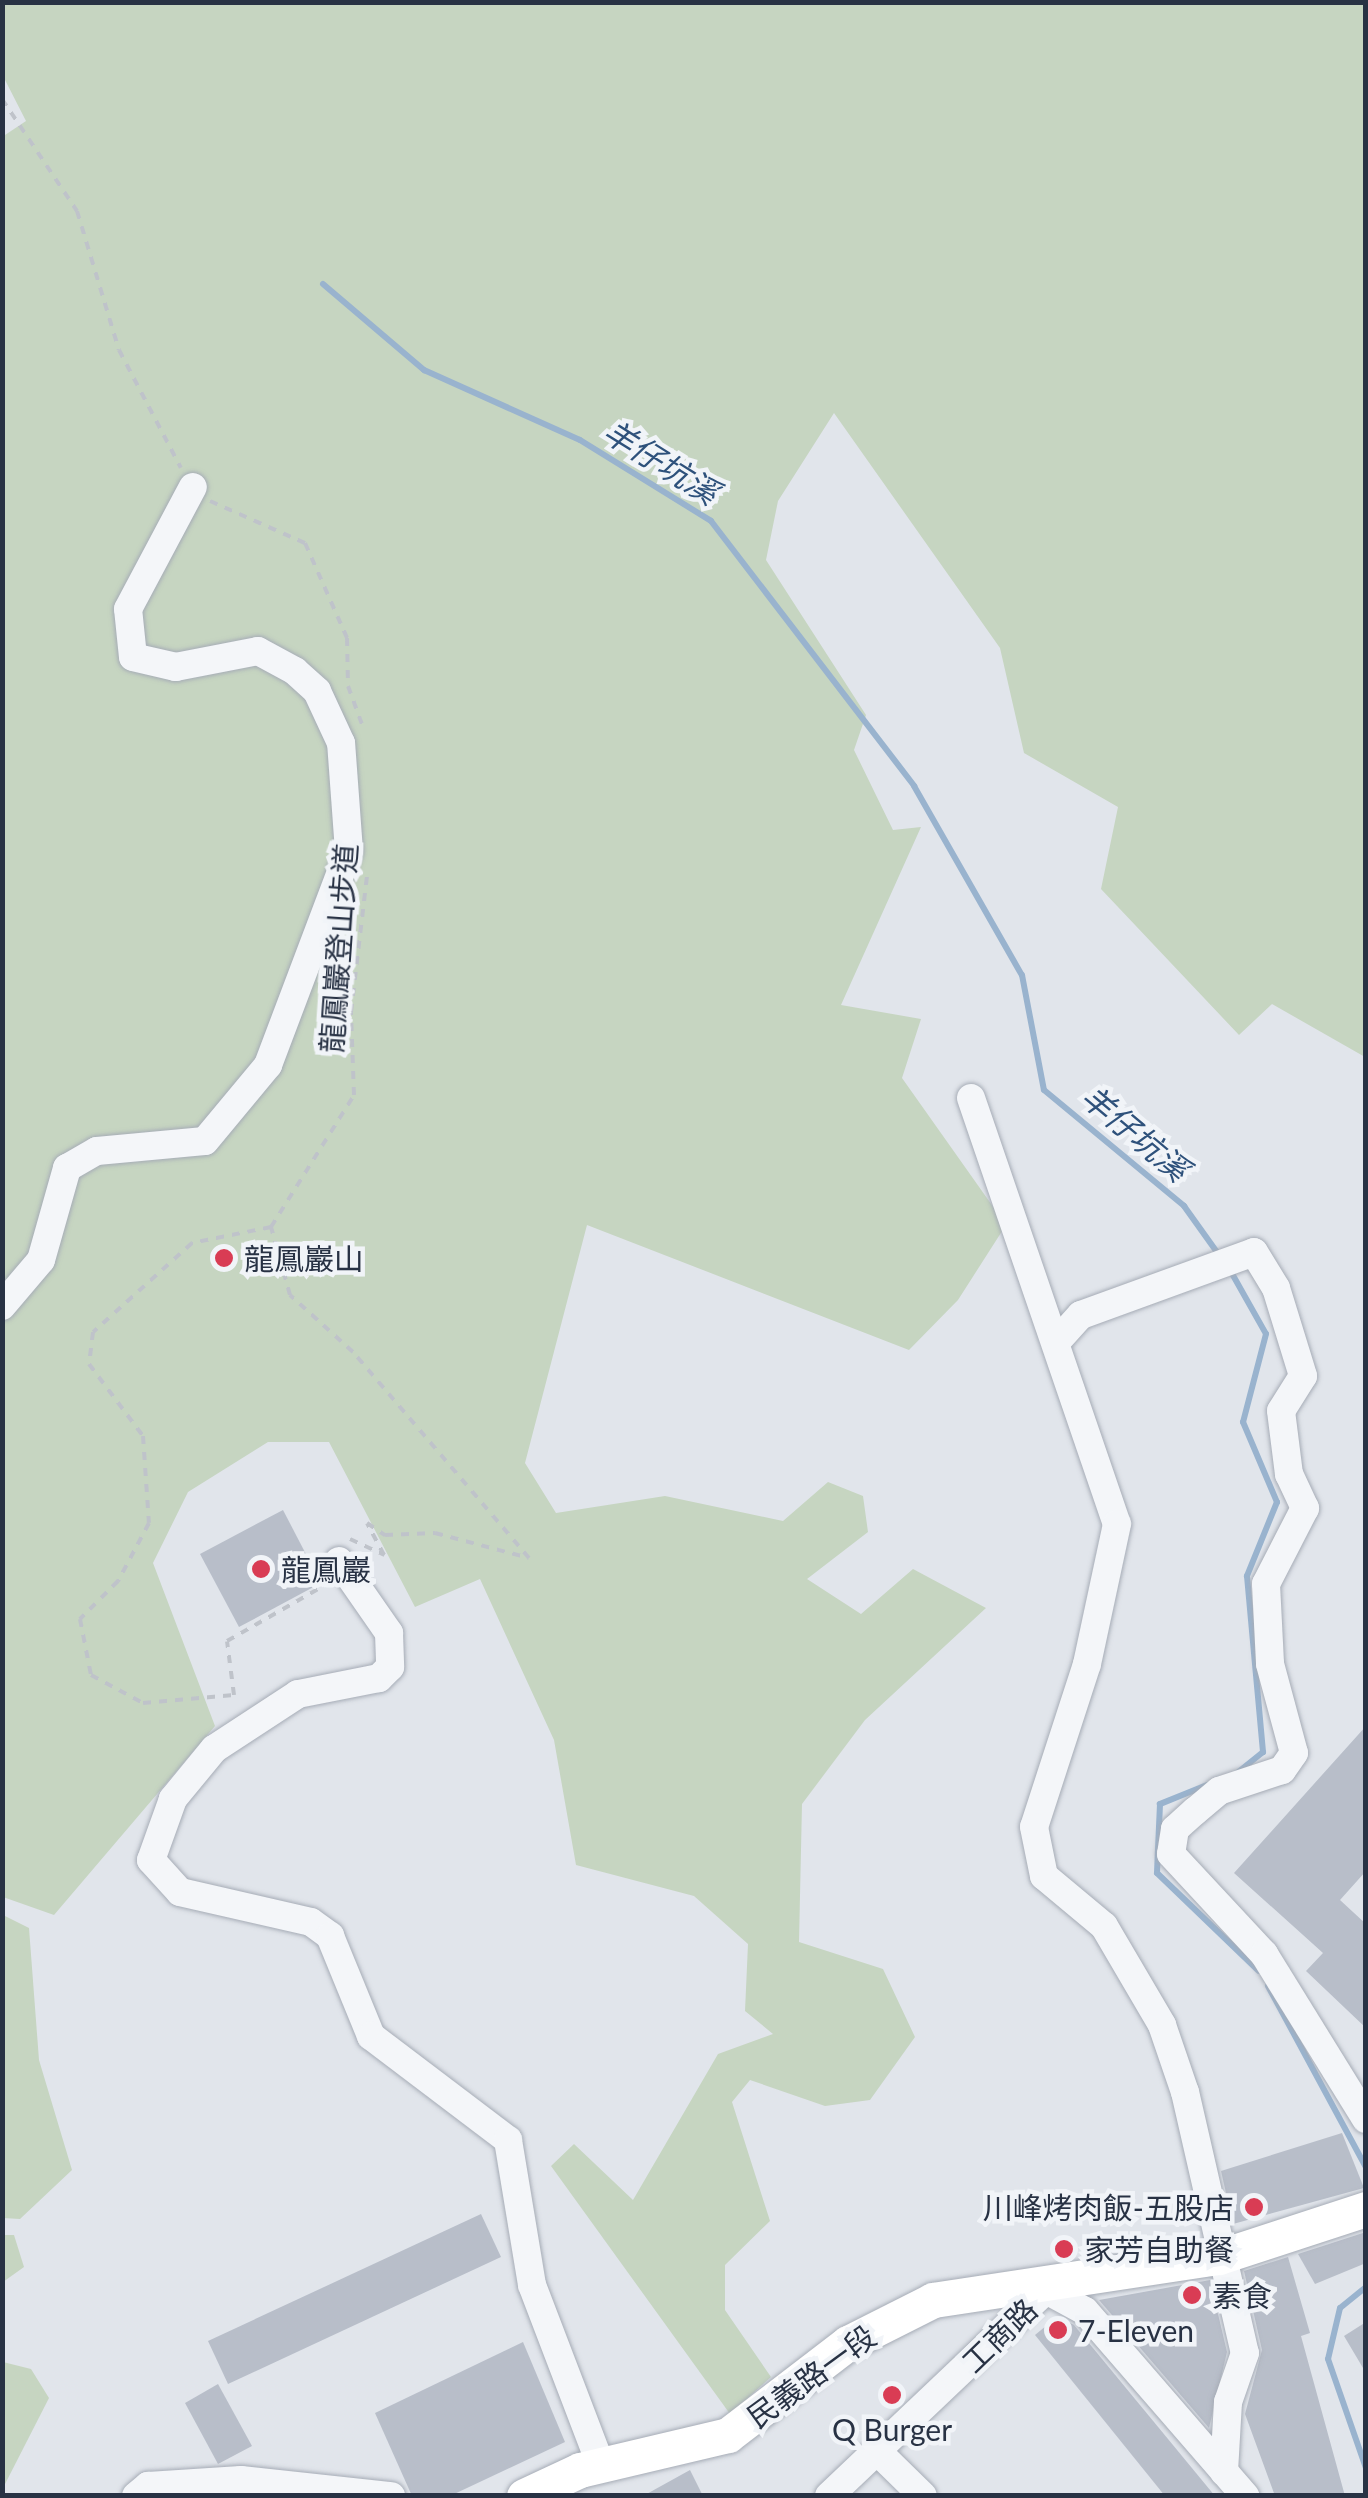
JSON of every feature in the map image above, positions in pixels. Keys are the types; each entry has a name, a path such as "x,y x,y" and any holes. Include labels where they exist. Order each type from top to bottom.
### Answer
{"main road":[{"name":"民義路一段","path":"524,2496 602,2466 728,2435 848,2343 933,2300 988,2286 1046,2290 1219,2257 1366,2209"}],"street":[{"path":"2,1306 41,1260 66,1168 97,1151 206,1141 268,1065 349,852 341,744 317,691 295,671 258,651 176,667 133,657 128,609 193,488"},
{"path":"971,1098 1060,1338 1118,1524 1087,1664 1034,1827 1044,1876 1104,1926 1162,2025 1245,2353 1228,2402 1224,2472"},
{"path":"1060,1338 1081,1315 1254,1252 1276,1288 1303,1376 1281,1412 1289,1474 1306,1508 1266,1584 1270,1664 1294,1752 1282,1770 1219,1791 1175,1829 1171,1854 1264,1954 1366,2119"},
{"path":"343,1565 389,1633 390,1667 379,1678 298,1694 214,1748 172,1800 151,1860 180,1892 310,1922 330,1936 371,2036 508,2140 532,2285 602,2466"},
{"name":"工商路","path":"829,2496 1046,2290 1085,2311 1244,2496"},
{"path":"877,2451 924,2496"},
{"path":"145,2492 240,2480 391,2496"}],"path":[{"path":"2,99 77,211 119,350 193,488 305,543 347,638 365,744"},
{"name":"龍鳳巖登山步道","path":"271,1227 354,1095 352,1012 368,871"},
{"path":"271,1227 290,1294 354,1352 529,1558 436,1533 385,1535 366,1523 384,1554 352,1533 360,1552 346,1548 343,1565 226,1641 234,1695 144,1702 90,1675 80,1619 118,1581 149,1524 143,1436 89,1364 93,1332 192,1242 271,1227"}],"green space":[{"path":"3,3 1365,3 1365,1057 1272,1004 1239,1035 1101,889 1118,807 1024,753 1000,648 834,413 778,501 766,560 866,715 854,750 893,830 921,827 841,1005 921,1019 902,1078 1006,1225 958,1300 909,1350 587,1225 525,1463 556,1513 665,1496 783,1521 828,1482 863,1496 868,1532 807,1579 861,1614 913,1569 986,1608 865,1720 802,1804 799,1942 883,1969 915,2037 870,2100 825,2106 750,2080 732,2102 770,2221 725,2265 725,2310 771,2377 730,2414 551,2166 574,2144 633,2200 718,2054 773,2034 745,2011 748,1944 694,1896 576,1865 554,1740 480,1579 415,1607 329,1442 268,1442 188,1492 153,1563 215,1726 54,1915 3,1897 2,137 26,121 3,76"},
{"path":"3,1915 29,1928 39,2060 72,2170 20,2219 3,2218"},
{"path":"3,2235 14,2235 24,2267 3,2282"},
{"path":"3,2362 31,2369 49,2398 3,2488"}],"building":[{"name":"龍鳳巖","path":"283,1510 321,1583 239,1627 200,1554"},
{"path":"1366,1726 1366,1871 1340,1900 1366,1924 1366,2028 1306,1971 1323,1953 1234,1873"},
{"path":"1342,2133 1364,2188 1233,2224 1221,2171"},
{"path":"481,2214 501,2257 228,2384 208,2341"},
{"path":"1366,2232 1366,2263 1315,2284 1298,2254"},
{"path":"1288,2257 1310,2333 1301,2336 1345,2496 1275,2496 1245,2414 1262,2350 1244,2271"},
{"path":"1210,2280 1227,2352 1209,2428 1099,2300"},
{"path":"1058,2316 1074,2325 1215,2496 1165,2496 1035,2335"},
{"path":"1366,2322 1366,2373 1344,2336"},
{"path":"523,2342 565,2442 450,2496 412,2496 375,2413"},
{"path":"218,2384 252,2446 218,2464 185,2403"},
{"path":"690,2470 703,2496 643,2496"}],"waterway":[{"name":"羊仔坑溪","path":"323,284 424,370 580,440 711,521 914,786 1022,975 1044,1090 1184,1206 1219,1255"},
{"name":"羊仔坑溪","path":"1230,1270 1266,1334 1243,1422 1277,1502 1247,1576 1263,1752 1237,1773"},
{"name":"羊仔坑溪","path":"1207,1785 1160,1804 1157,1873 1259,1971"},
{"name":"羊仔坑溪","path":"1268,1986 1366,2167"},
{"name":"羊仔坑溪","path":"1366,2287 1340,2308 1328,2359 1366,2468"}],"place":[{"name":"龍鳳巖山","path":"224,1258"},
{"name":"龍鳳巖","path":"261,1569"},
{"name":"川峰烤肉飯-五股店","path":"1254,2207"},
{"name":"家芳自助餐","path":"1064,2249"},
{"name":"素食","path":"1192,2295"},
{"name":"7-Eleven","path":"1058,2330"},
{"name":"Q Burger","path":"892,2395"}]}
